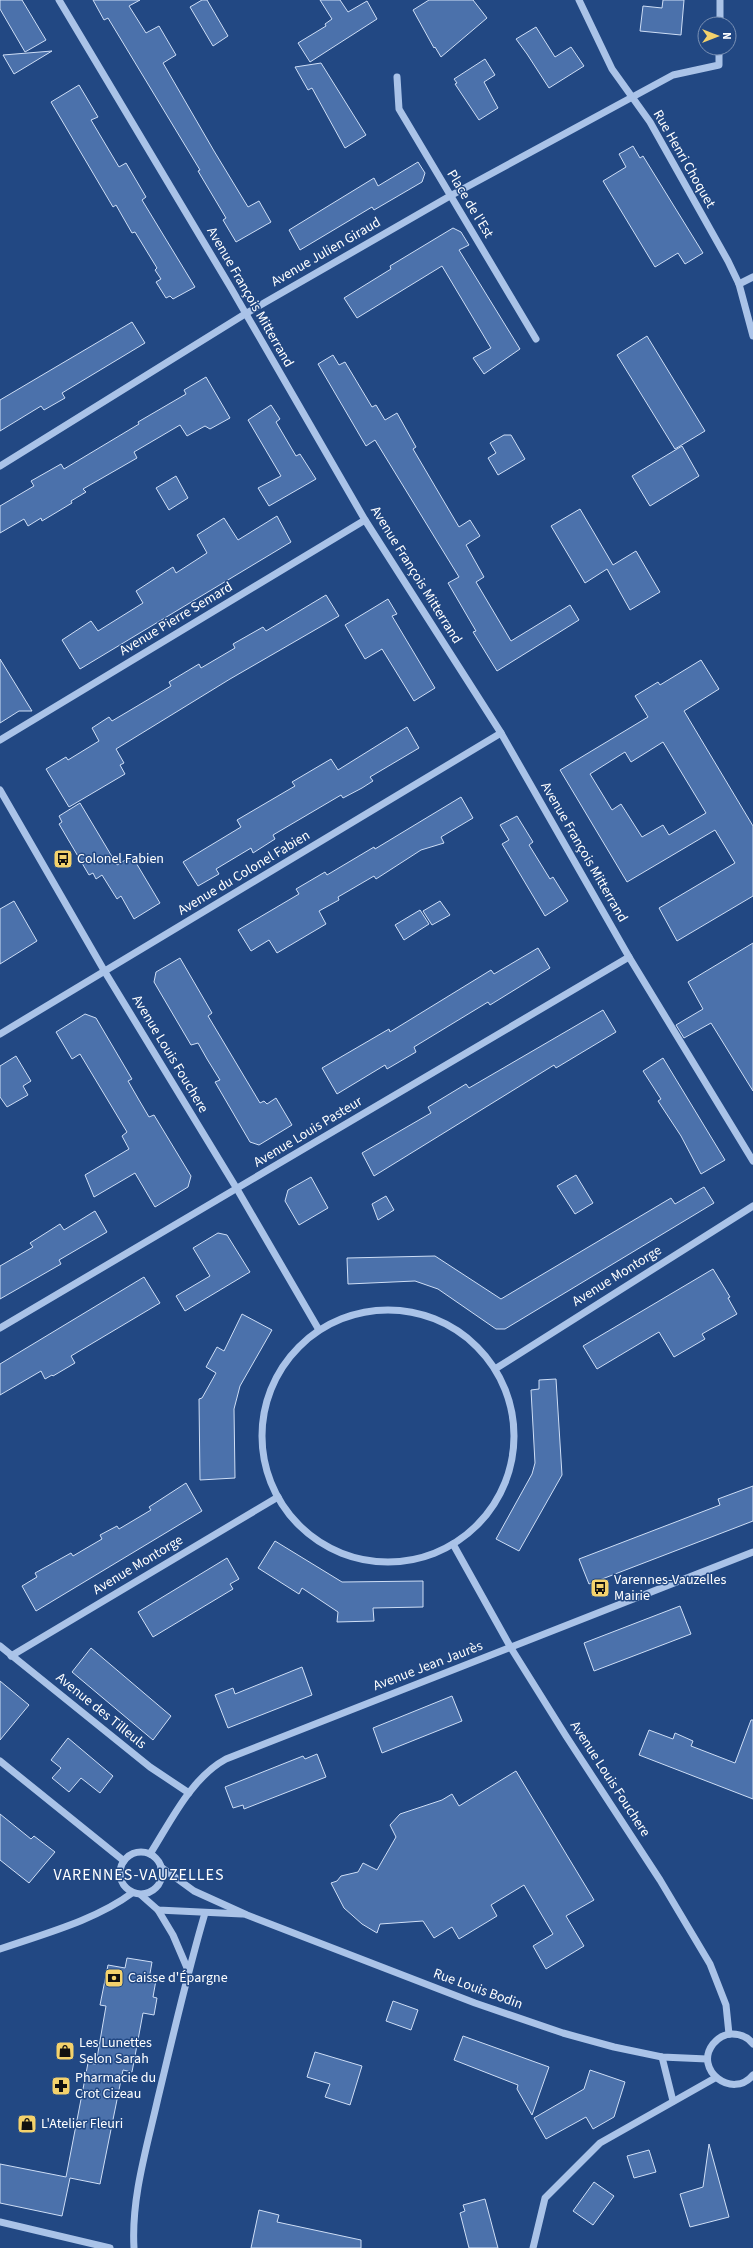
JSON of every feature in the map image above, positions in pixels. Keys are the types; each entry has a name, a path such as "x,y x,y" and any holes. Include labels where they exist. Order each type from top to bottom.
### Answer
{"street":[{"name":"Avenue François Mitterrand","path":"60,0 365,520 501,733 629,957 753,1161"},
{"name":"Rue Henri Choquet","path":"579,0 612,69 631,98 650,122 739,284 753,336"},
{"path":"720,0 720,16"},
{"name":"Avenue Julien Giraud","path":"0,466 245,314 450,196 673,75 719,65 719,56"},
{"name":"Place de l'Est","path":"397,77 398,109 536,339"},
{"path":"739,284 753,277"},
{"name":"Avenue Pierre Semard","path":"0,740 365,520"},
{"name":"Avenue du Colonel Fabien","path":"0,1034 501,733"},
{"name":"Avenue Louis Fouchere","path":"0,790 105,972 237,1189 319,1330"},
{"name":"Avenue Louis Pasteur","path":"0,1328 629,957"},
{"name":"Avenue Montorge","path":"495,1368 753,1206"},
{"path":"388,1309 430,1316 467,1336 495,1368 511,1405 514,1445 505,1483 484,1517 465,1536 453,1544 427,1556 412,1560 397,1562 359,1559 325,1545 295,1522 278,1497 264,1459 262,1425 269,1392 285,1361 319,1330 346,1316 388,1309"},
{"name":"Avenue Montorge","path":"11,1656 278,1497"},
{"name":"Avenue Louis Fouchere","path":"453,1544 511,1648 578,1755 660,1880 710,1964 726,2005 729,2034"},
{"name":"Avenue Jean Jaurès","path":"150,1854 189,1793 212,1766 226,1758 321,1720 511,1648 753,1552"},
{"name":"Avenue des Tilleuls","path":"0,1646 150,1767 189,1793"},
{"path":"0,1761 124,1861"},
{"path":"136,1852 150,1854 162,1867 163,1873 158,1886 148,1894 141,1895 132,1893 126,1888 120,1875 124,1861 136,1852"},
{"name":"Rue Louis Bodin","path":"162,1867 194,1891 246,1915 489,2008 563,2033 662,2057 707,2059"},
{"path":"0,1949 116,1905 132,1893"},
{"path":"141,1895 158,1910 173,1935 188,1970"},
{"name":"Rue Louis Bodin","path":"158,1910 246,1915"},
{"path":"134,2248 133,2232 140,2178 188,1970 205,1912"},
{"path":"753,2044 745,2037 729,2034 716,2040 707,2059 711,2073 715,2078 722,2082 736,2084 744,2082 753,2075"},
{"path":"662,2057 673,2102"},
{"path":"534,2248 545,2198 600,2143 715,2078"},
{"path":"0,2222 110,2248"}],"building":[{"path":"0,0 22,0 46,40 25,52 0,9"},
{"path":"93,0 140,0 129,6 146,33 159,26 176,55 163,63 214,151 248,207 259,201 271,222 236,242 223,220 226,218 198,171 200,170 108,18 104,20"},
{"path":"202,0 207,0 228,36 213,46 190,7"},
{"path":"320,0 340,0 348,12 367,1 377,19 310,62 298,43 326,26 325,24 332,19"},
{"path":"429,0 473,0 487,18 441,57 435,47 434,48 413,10"},
{"path":"663,0 684,0 681,35 640,31 643,6 662,8"},
{"path":"536,27 555,57 571,47 584,66 549,88 516,39"},
{"path":"52,51 14,74 3,55"},
{"path":"485,59 495,75 484,82 498,108 479,120 455,84 457,83 454,79"},
{"path":"321,63 366,135 345,148 312,88 308,90 295,67"},
{"path":"79,85 98,117 91,120 119,167 126,163 146,197 142,200 195,287 173,299 170,296 166,298 156,282 161,279 155,270 157,268 135,232 132,233 116,205 113,207 51,102"},
{"path":"633,146 640,158 643,156 703,253 685,264 678,253 655,267 603,181 626,167 619,154"},
{"path":"418,162 425,173 422,182 374,210 372,207 300,250 289,230 374,178 378,186"},
{"path":"453,228 461,232 469,245 459,250 520,349 484,374 473,358 491,348 442,266 357,318 344,298 391,269 390,266"},
{"path":"132,322 145,343 62,393 65,398 44,410 41,406 0,431 0,400"},
{"path":"647,336 705,431 675,449 617,355"},
{"path":"333,355 339,365 345,362 372,407 376,405 385,420 397,413 416,447 413,449 459,527 470,520 480,536 466,545 484,577 476,582 511,641 570,605 579,620 497,671 473,632 476,631 448,583 459,577 375,440 366,446 318,364"},
{"path":"206,377 230,418 210,429 205,426 187,436 180,425 134,452 137,458 83,489 86,492 71,501 72,503 42,521 41,518 28,526 24,519 0,533 0,506 34,486 31,481 61,464 64,469 139,424 138,422 186,394 184,390"},
{"path":"271,405 280,419 276,422 296,456 300,454 316,479 269,506 258,488 281,476 248,420"},
{"path":"504,435 511,435 525,459 498,475 488,458 496,453 490,443"},
{"path":"682,446 699,476 650,506 632,476"},
{"path":"176,476 188,498 169,510 156,488"},
{"path":"580,509 613,565 636,551 660,592 630,610 607,569 585,583 551,526"},
{"path":"277,516 291,542 80,669 62,640 91,621 98,631 143,603 136,591 173,567 176,573 207,553 197,535 224,518 238,540"},
{"path":"326,595 339,616 230,679 116,749 124,763 120,765 125,774 69,807 46,769 66,757 68,760 99,741 92,728 109,717 112,721 171,686 169,682 199,664 201,668 235,648 233,644 263,627 266,631"},
{"path":"388,599 397,614 392,616 435,688 414,701 382,649 365,659 345,625"},
{"path":"0,659 32,711 19,711 0,723"},
{"path":"701,660 719,689 684,711 753,826 753,896 677,941 659,908 735,863 715,830 627,882 560,770 648,717 635,696 658,682 660,685","holes":["663,742 706,813 669,835 663,825 642,837 621,804 612,810 590,774 625,752 631,762"]},
{"path":"407,727 419,748 370,777 373,781 362,788 343,798 341,795 273,835 275,839 253,853 251,848 216,869 219,874 198,886 183,862 241,827 237,820 295,786 292,782 331,759 338,770"},
{"path":"461,797 473,818 441,837 444,843 421,850 376,879 374,876 338,897 339,900 319,911 326,924 277,953 269,940 251,951 238,930 299,894 296,889 325,872 327,875 374,847 375,849"},
{"path":"80,803 117,865 132,856 160,903 134,919 121,896 117,899 102,875 96,879 93,873 89,875 59,824 62,822 59,816"},
{"path":"517,816 533,842 529,845 550,879 553,877 568,901 545,916 502,844 509,840 500,825"},
{"path":"14,901 37,941 0,964 0,909"},
{"path":"440,901 450,915 432,925 423,911"},
{"path":"420,910 429,924 404,940 395,925"},
{"path":"753,943 753,1091 711,1023 684,1038 676,1025 703,1009 688,982"},
{"path":"538,948 550,968 490,1005 488,1002 414,1047 416,1052 387,1069 385,1065 337,1094 322,1068 389,1029 390,1032 491,970 494,974"},
{"path":"180,958 212,1013 208,1016 260,1103 264,1101 267,1104 276,1098 292,1125 259,1145 250,1142 215,1082 220,1080 198,1043 191,1045 154,982 156,972"},
{"path":"603,1010 616,1032 556,1068 554,1065 374,1176 362,1153 431,1113 428,1107 466,1084 469,1088"},
{"path":"85,1014 96,1018 132,1079 128,1081 149,1117 154,1115 191,1176 188,1187 155,1207 135,1173 94,1197 85,1175 129,1149 122,1136 127,1132 80,1054 72,1059 56,1032"},
{"path":"16,1056 31,1081 23,1086 28,1095 7,1107 0,1097 0,1066"},
{"path":"663,1058 725,1160 701,1174 681,1136 658,1101 661,1099 643,1071"},
{"path":"576,1175 593,1203 575,1214 557,1186"},
{"path":"311,1177 328,1208 299,1225 285,1201 288,1190"},
{"path":"704,1187 714,1203 505,1329 496,1329 438,1289 415,1281 348,1284 347,1258 435,1256 501,1299 671,1198 675,1204"},
{"path":"386,1196 394,1210 378,1220 372,1204"},
{"path":"95,1211 107,1232 59,1260 61,1264 0,1299 0,1266 33,1247 30,1243 60,1224 64,1230"},
{"path":"218,1233 227,1235 250,1272 185,1311 176,1296 210,1276 193,1248"},
{"path":"713,1269 730,1297 728,1298 737,1314 702,1334 705,1339 674,1357 659,1332 597,1369 583,1346"},
{"path":"144,1277 160,1303 71,1356 75,1363 53,1376 52,1375 45,1379 41,1371 0,1395 0,1364"},
{"path":"242,1314 272,1330 240,1386 234,1409 235,1478 200,1480 199,1399 202,1398 216,1373 206,1367 217,1347 224,1351"},
{"path":"556,1379 562,1475 519,1551 496,1539 532,1474 535,1463 531,1390 539,1389 539,1380"},
{"path":"186,1483 202,1511 36,1611 22,1586 37,1577 35,1573 71,1553 73,1556 102,1539 100,1535 117,1526 119,1529 151,1510 149,1507"},
{"path":"753,1486 753,1521 589,1584 579,1559 720,1505 718,1499"},
{"path":"275,1541 342,1582 423,1581 423,1607 373,1608 374,1621 337,1622 338,1612 302,1588 299,1594 258,1568"},
{"path":"227,1558 239,1579 230,1584 233,1589 153,1637 138,1612"},
{"path":"680,1606 691,1634 594,1671 584,1643"},
{"path":"91,1648 171,1716 153,1740 72,1672"},
{"path":"302,1667 312,1695 228,1728 215,1695 233,1688 235,1694"},
{"path":"0,1681 29,1705 0,1740"},
{"path":"452,1696 462,1721 382,1753 373,1728"},
{"path":"751,1720 753,1720 753,1799 639,1755 649,1730 673,1739 675,1733 693,1741 691,1746 735,1763"},
{"path":"68,1738 113,1776 100,1793 81,1778 69,1792 52,1778 61,1768 51,1760"},
{"path":"317,1754 326,1777 244,1809 243,1805 233,1808 225,1787 303,1756 305,1759"},
{"path":"516,1771 594,1900 566,1916 584,1946 546,1969 533,1946 553,1934 524,1885 491,1905 497,1916 459,1939 452,1927 434,1938 423,1921 380,1924 377,1933 362,1924 344,1908 331,1883 337,1881 341,1876 358,1872 363,1863 377,1870 396,1837 390,1825 400,1814 442,1800 452,1794 459,1806"},
{"path":"0,1814 31,1839 34,1836 55,1852 29,1883 0,1860"},
{"path":"127,1958 152,1962 149,1979 156,1980 153,1997 157,1998 154,2015 143,2013 132,2072 123,2070 100,2184 70,2178 62,2216 0,2203 0,2164 66,2177 88,2063 96,2064 106,2006 100,2005 108,1965 125,1968"},
{"path":"393,2001 418,2010 411,2030 386,2021"},
{"path":"463,2036 549,2067 532,2115 517,2089 518,2085 454,2060"},
{"path":"315,2052 362,2066 350,2105 325,2097 330,2084 307,2077"},
{"path":"590,2070 625,2082 614,2117 593,2129 586,2117 546,2139 534,2118 584,2089"},
{"path":"709,2144 729,2217 690,2227 680,2194 703,2187"},
{"path":"649,2150 656,2172 634,2178 627,2156"},
{"path":"594,2182 614,2196 593,2225 573,2211"},
{"path":"485,2199 498,2248 469,2248 460,2213 465,2211 463,2205"},
{"path":"259,2210 279,2215 277,2222 361,2240 361,2248 251,2248"}],"place":[{"name":"Colonel Fabien","path":"63,859"},
{"name":"Varennes-Vauzelles Mairie","path":"600,1588"},
{"name":"Caisse d'Épargne","path":"114,1978"},
{"name":"Les Lunettes Selon Sarah","path":"65,2051"},
{"name":"Pharmacie du Crot Cizeau","path":"61,2086"},
{"name":"L'Atelier Fleuri","path":"27,2124"}],"district":[{"name":"VARENNES-VAUZELLES","path":"139,1875"}]}
